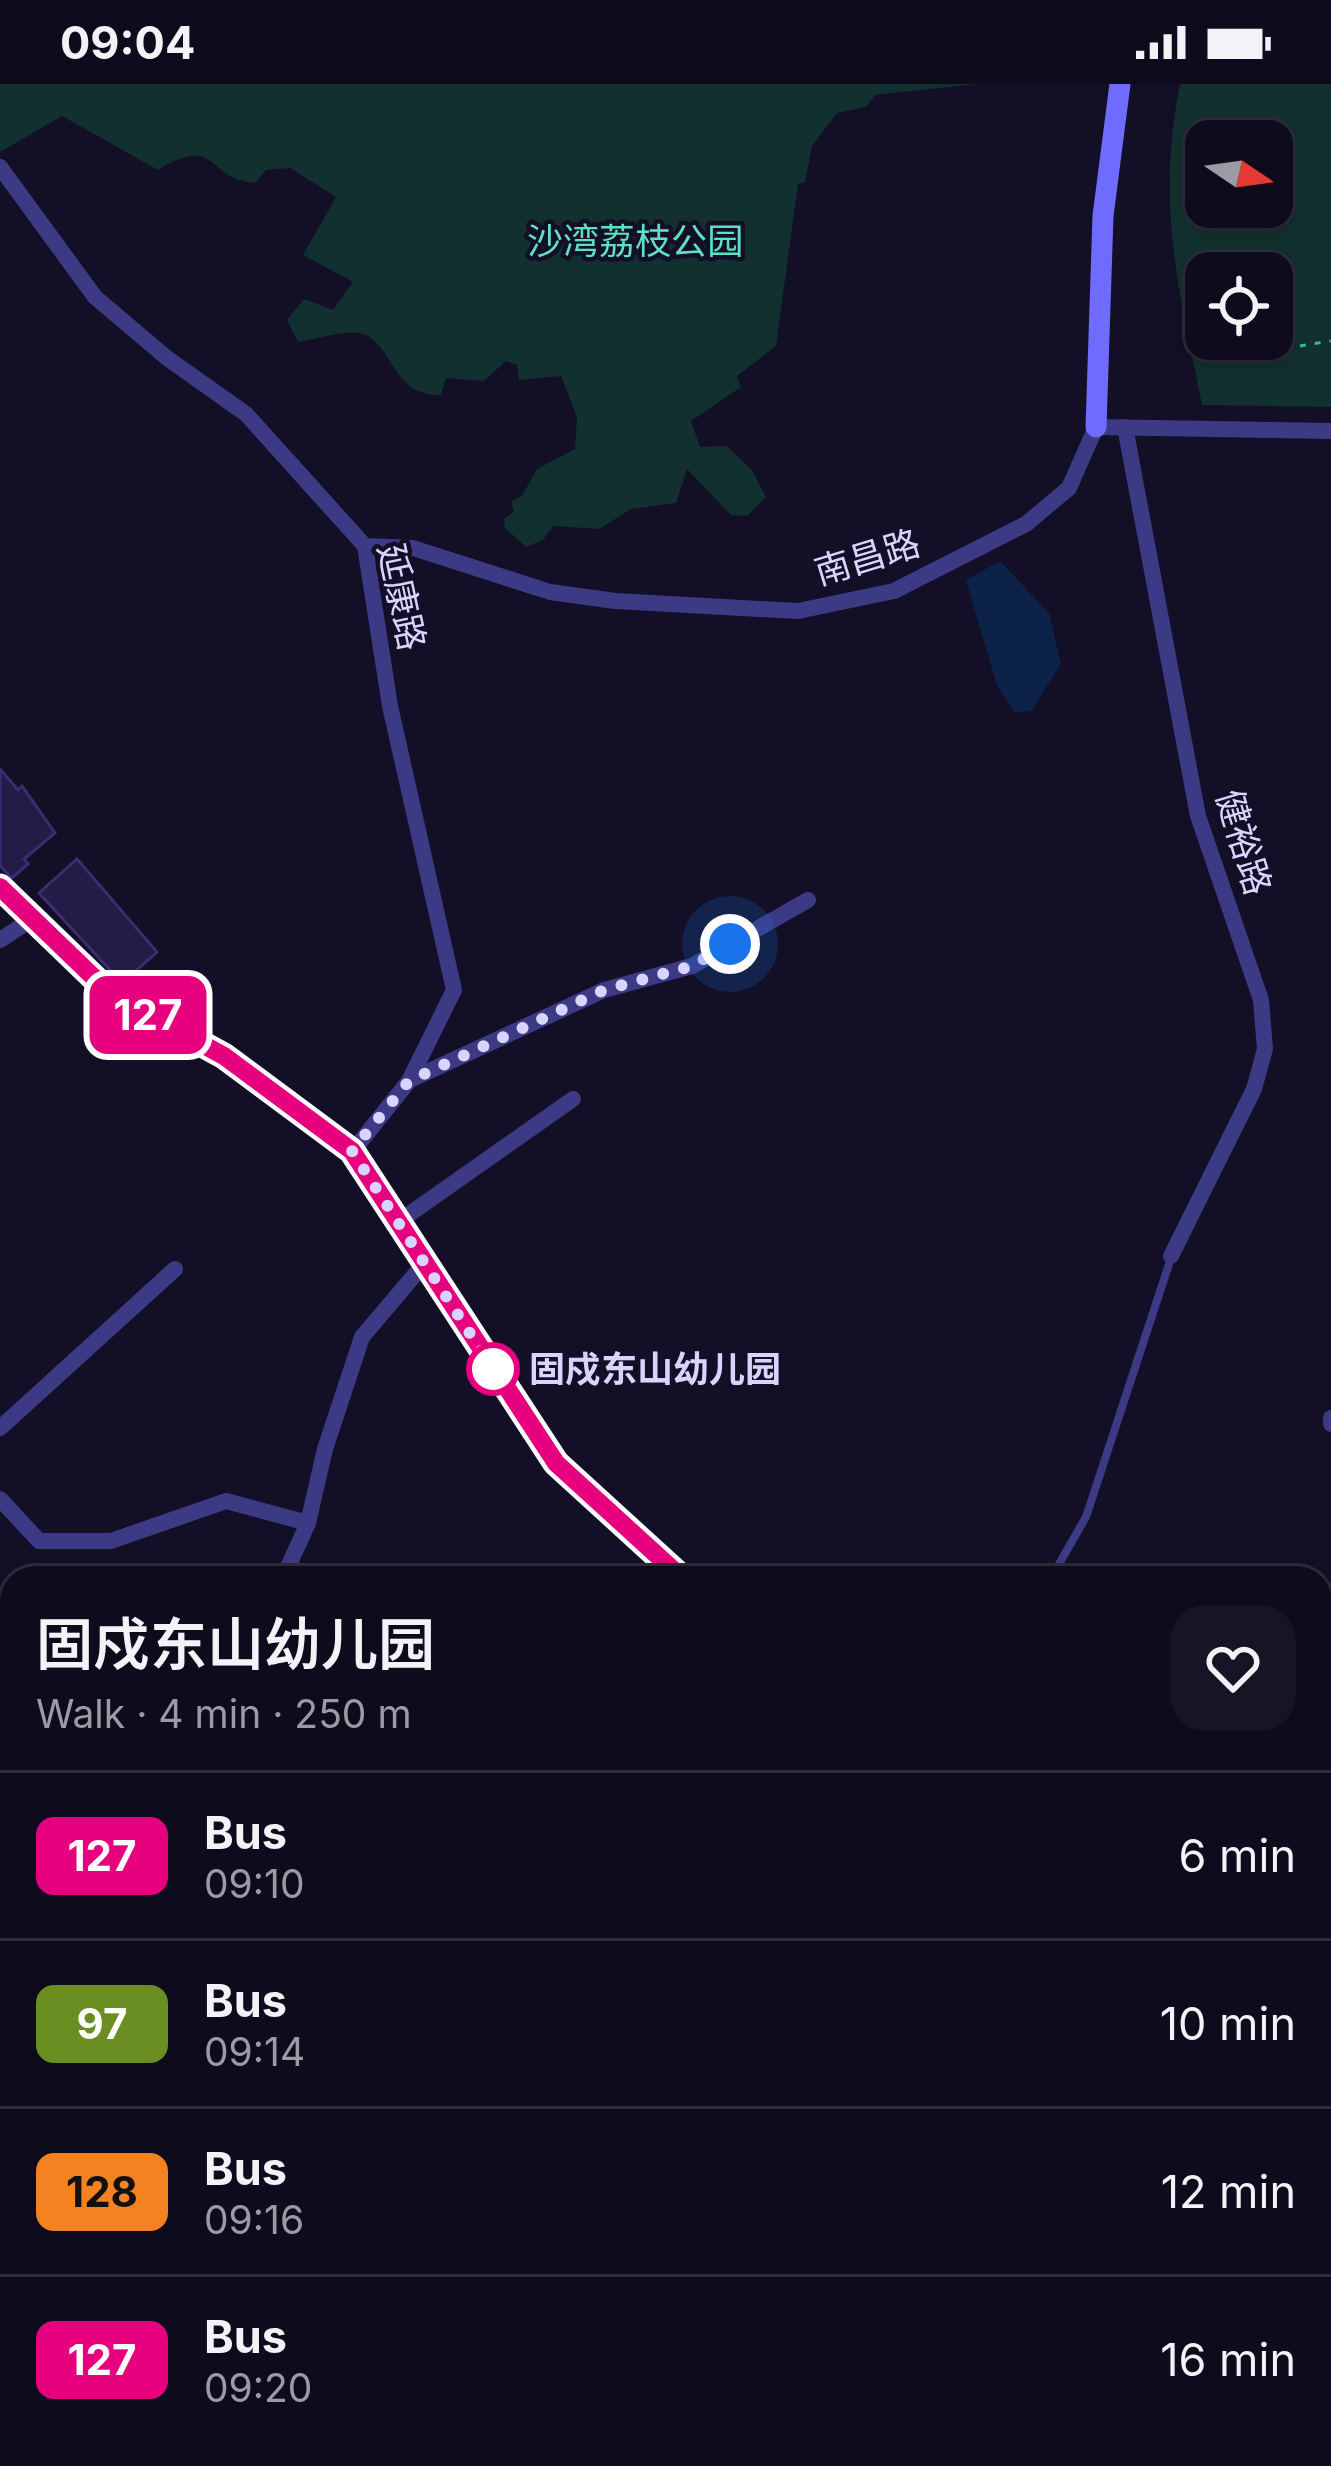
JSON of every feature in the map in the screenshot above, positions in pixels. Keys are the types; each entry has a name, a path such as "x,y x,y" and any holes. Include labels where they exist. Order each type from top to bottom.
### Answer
{"street":[{"path":"1120,84 1103,216 1096,427 1331,431"},
{"name":"延康路","path":"0,167 95,297 167,358 246,414 365,546 390,706 454,990 409,1081 352,1151"},
{"name":"南昌路","path":"365,546 412,548 550,592 615,601 798,611 894,591 1026,524 1069,488 1096,427"},
{"name":"健裕路","path":"1125,427 1198,816 1262,1000 1265,1049 1254,1089 1172,1256"},
{"path":"0,887 29,921 112,995 224,1056 352,1151 556,1463 669,1566"},
{"path":"409,1081 604,990 692,966 808,900"},
{"path":"0,940 29,921"},
{"path":"401,1220 573,1099"},
{"path":"288,1566 308,1523 325,1449 362,1337 424,1264"},
{"path":"0,1428 175,1269"},
{"path":"0,1499 39,1541 111,1541 226,1501 308,1523"}],"lane":[{"path":"1058,1566 1086,1517 1172,1256"}],"path":[{"path":"1293,347 1331,341"}],"green space":[{"name":"沙湾荔枝公园","path":"0,84 976,84 875,95 866,107 837,113 812,146 805,182 798,184 776,346 737,376 741,387 691,421 700,447 727,446 752,470 766,497 747,516 731,515 687,469 676,503 631,509 599,529 553,526 543,540 526,547 505,528 504,519 514,512 511,501 522,496 537,469 575,449 577,417 561,376 519,380 517,365 506,361 484,381 446,378 441,395 424,393 401,377 369,337 344,333 298,342 287,320 304,299 333,310 353,282 303,255 336,197 290,168 266,170 255,183 239,180 202,157 178,160 158,170 62,116 0,152"},
{"path":"1180,84 1331,84 1331,407 1202,405 1193,360 1293,360 1293,252 1185,252 1185,322 1173,245 1170,168"}],"water":[{"path":"1000,561 1049,613 1061,664 1031,711 1015,713 997,686 966,580"}],"building":[{"path":"0,769 18,790 22,786 55,833 24,859 28,864 12,878 0,866"},
{"path":"77,859 157,952 122,983 39,893"}],"bus line":[{"name":"127","path":"0,887 29,921 112,995 224,1056 352,1151 556,1463 669,1566"}],"place":[{"name":"固戍东山幼儿园","path":"493,1369"}],"route":[{"path":"493,1369 401,1220 352,1151 409,1081 604,990 692,966 730,944"}]}
